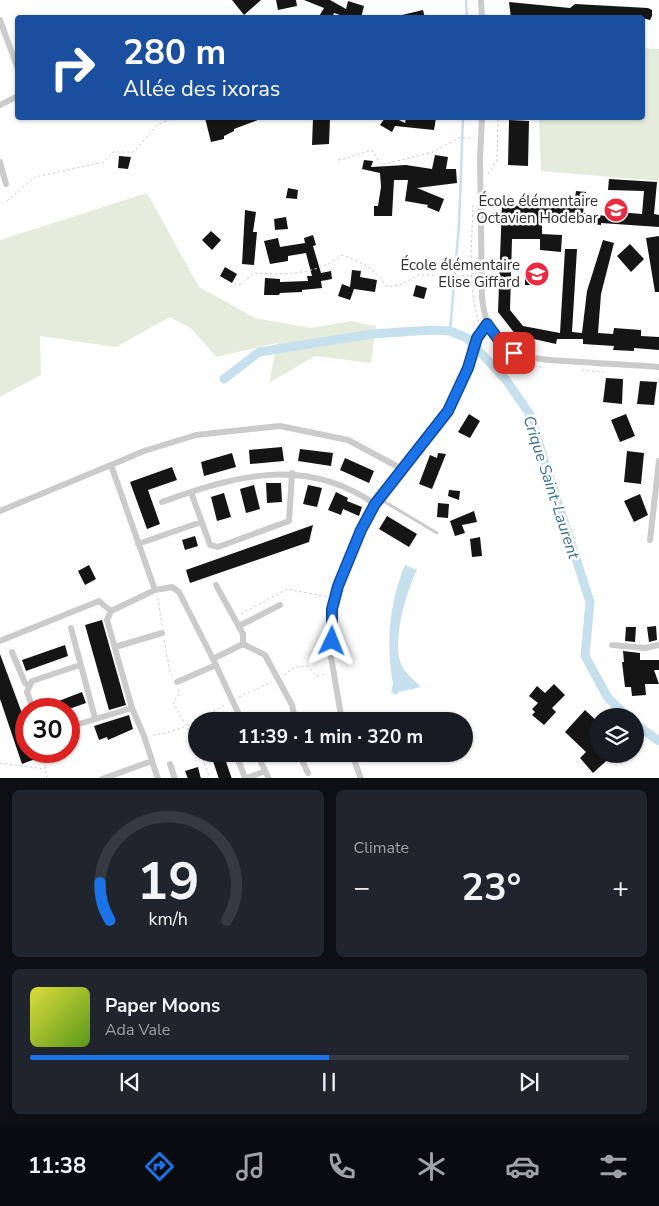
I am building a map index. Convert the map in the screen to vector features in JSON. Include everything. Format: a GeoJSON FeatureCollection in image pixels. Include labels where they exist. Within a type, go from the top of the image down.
{"type":"FeatureCollection","features":[{"type":"Feature","properties":{"kind":"street"},"geometry":{"type":"LineString","coordinates":[[481,0],[482,15]]}},
{"type":"Feature","properties":{"kind":"street"},"geometry":{"type":"LineString","coordinates":[[0,20],[15,61]]}},
{"type":"Feature","properties":{"kind":"street"},"geometry":{"type":"LineString","coordinates":[[0,105],[15,98]]}},
{"type":"Feature","properties":{"kind":"street"},"geometry":{"type":"LineString","coordinates":[[482,120],[482,298],[487,324],[501,343],[526,358],[659,367]]}},
{"type":"Feature","properties":{"kind":"street"},"geometry":{"type":"LineString","coordinates":[[0,162],[6,184]]}},
{"type":"Feature","properties":{"kind":"street"},"geometry":{"type":"LineString","coordinates":[[340,712],[331,657],[332,609],[338,586],[348,560],[375,504],[448,411],[468,368],[477,338],[487,324]]}},
{"type":"Feature","properties":{"kind":"street"},"geometry":{"type":"LineString","coordinates":[[0,511],[144,451],[196,435],[280,426],[348,440],[402,470]]}},
{"type":"Feature","properties":{"kind":"street"},"geometry":{"type":"LineString","coordinates":[[650,540],[659,461]]}},
{"type":"Feature","properties":{"kind":"street"},"geometry":{"type":"LineString","coordinates":[[110,465],[155,590]]}},
{"type":"Feature","properties":{"kind":"street"},"geometry":{"type":"LineString","coordinates":[[162,502],[191,492],[266,474],[292,474],[310,476],[348,488],[375,504]]}},
{"type":"Feature","properties":{"kind":"street"},"geometry":{"type":"LineString","coordinates":[[191,492],[210,545],[214,548],[286,524],[291,517],[292,474]]}},
{"type":"Feature","properties":{"kind":"street"},"geometry":{"type":"LineString","coordinates":[[138,544],[201,522]]}},
{"type":"Feature","properties":{"kind":"street"},"geometry":{"type":"LineString","coordinates":[[216,585],[243,634],[243,644]]}},
{"type":"Feature","properties":{"kind":"street"},"geometry":{"type":"LineString","coordinates":[[158,778],[132,708],[107,620],[111,611],[155,590],[172,586],[179,592],[238,712]]}},
{"type":"Feature","properties":{"kind":"street"},"geometry":{"type":"LineString","coordinates":[[0,641],[99,601],[111,611]]}},
{"type":"Feature","properties":{"kind":"street"},"geometry":{"type":"LineString","coordinates":[[239,626],[280,606]]}},
{"type":"Feature","properties":{"kind":"street"},"geometry":{"type":"LineString","coordinates":[[71,628],[95,718]]}},
{"type":"Feature","properties":{"kind":"street"},"geometry":{"type":"LineString","coordinates":[[115,647],[162,633]]}},
{"type":"Feature","properties":{"kind":"street"},"geometry":{"type":"LineString","coordinates":[[177,682],[243,644]]}},
{"type":"Feature","properties":{"kind":"street"},"geometry":{"type":"LineString","coordinates":[[243,644],[265,655],[292,705],[294,712]]}},
{"type":"Feature","properties":{"kind":"street"},"geometry":{"type":"LineString","coordinates":[[612,645],[645,648],[659,645]]}},
{"type":"Feature","properties":{"kind":"street"},"geometry":{"type":"LineString","coordinates":[[12,652],[28,686]]}},
{"type":"Feature","properties":{"kind":"street"},"geometry":{"type":"LineString","coordinates":[[29,698],[27,692],[28,686],[32,681],[80,665]]}},
{"type":"Feature","properties":{"kind":"street"},"geometry":{"type":"LineString","coordinates":[[80,723],[132,708]]}},
{"type":"Feature","properties":{"kind":"street"},"geometry":{"type":"LineString","coordinates":[[102,778],[118,776],[152,761]]}},
{"type":"Feature","properties":{"kind":"street"},"geometry":{"type":"LineString","coordinates":[[239,762],[245,778],[265,771]]}},
{"type":"Feature","properties":{"kind":"street"},"geometry":{"type":"LineString","coordinates":[[261,762],[269,778]]}},
{"type":"Feature","properties":{"kind":"street"},"geometry":{"type":"LineString","coordinates":[[303,762],[308,773]]}},
{"type":"Feature","properties":{"kind":"street"},"geometry":{"type":"LineString","coordinates":[[355,762],[360,778]]}},
{"type":"Feature","properties":{"kind":"street"},"geometry":{"type":"LineString","coordinates":[[170,764],[175,778]]}},
{"type":"Feature","properties":{"kind":"lane"},"geometry":{"type":"LineString","coordinates":[[380,498],[438,533]]}},
{"type":"Feature","properties":{"kind":"path"},"geometry":{"type":"LineString","coordinates":[[7,201],[35,176],[104,162],[113,152],[134,152],[157,125],[168,120]]}},
{"type":"Feature","properties":{"kind":"path"},"geometry":{"type":"LineString","coordinates":[[482,183],[497,161],[498,120]]}},
{"type":"Feature","properties":{"kind":"path"},"geometry":{"type":"LineString","coordinates":[[338,160],[348,159],[354,154],[372,150],[381,165],[433,152],[458,138],[472,137]]}},
{"type":"Feature","properties":{"kind":"path"},"geometry":{"type":"LineString","coordinates":[[473,196],[471,273],[474,306],[481,330]]}},
{"type":"Feature","properties":{"kind":"path"},"geometry":{"type":"LineString","coordinates":[[234,285],[241,284],[254,273],[286,274],[328,266],[342,255],[363,262],[379,275],[387,287],[403,284],[417,275],[465,276]]}},
{"type":"Feature","properties":{"kind":"path"},"geometry":{"type":"LineString","coordinates":[[519,362],[547,368]]}},
{"type":"Feature","properties":{"kind":"path"},"geometry":{"type":"LineString","coordinates":[[580,370],[604,372]]}},
{"type":"Feature","properties":{"kind":"path"},"geometry":{"type":"LineString","coordinates":[[155,590],[159,602],[162,633],[170,672],[177,682],[179,695],[173,702],[188,729]]}},
{"type":"Feature","properties":{"kind":"path"},"geometry":{"type":"LineString","coordinates":[[204,762],[210,778]]}},
{"type":"Feature","properties":{"kind":"path"},"geometry":{"type":"LineString","coordinates":[[44,763],[47,778]]}},
{"type":"Feature","properties":{"kind":"path"},"geometry":{"type":"LineString","coordinates":[[0,764],[45,769]]}},
{"type":"Feature","properties":{"kind":"green space"},"geometry":{"type":"Polygon","coordinates":[[[645,48],[659,49],[659,181],[541,171],[539,120],[645,120],[645,48]]]}},
{"type":"Feature","properties":{"kind":"green space"},"geometry":{"type":"Polygon","coordinates":[[[147,193],[199,287],[255,318],[311,328],[351,321],[376,326],[371,363],[315,356],[269,383],[277,343],[216,357],[192,329],[170,317],[116,347],[40,336],[41,375],[0,397],[0,240],[147,193]]]}},
{"type":"Feature","properties":{"kind":"water"},"geometry":{"type":"Polygon","coordinates":[[[405,565],[417,570],[408,591],[401,618],[398,645],[399,656],[402,666],[408,675],[421,687],[399,692],[396,695],[391,692],[393,684],[390,623],[395,594],[405,565]]]}},
{"type":"Feature","properties":{"kind":"building"},"geometry":{"type":"Polygon","coordinates":[[[232,0],[261,0],[244,15],[232,0]]]}},
{"type":"Feature","properties":{"kind":"building"},"geometry":{"type":"Polygon","coordinates":[[[276,0],[296,0],[297,6],[278,10],[276,0]]]}},
{"type":"Feature","properties":{"kind":"building"},"geometry":{"type":"Polygon","coordinates":[[[304,0],[330,0],[346,9],[348,1],[364,6],[362,15],[340,15],[334,13],[333,15],[320,15],[324,8],[304,0]]]}},
{"type":"Feature","properties":{"kind":"building"},"geometry":{"type":"Polygon","coordinates":[[[509,2],[570,8],[575,4],[648,8],[652,10],[650,20],[645,19],[645,15],[511,15],[509,2]]]}},
{"type":"Feature","properties":{"kind":"building"},"geometry":{"type":"Polygon","coordinates":[[[423,10],[424,15],[402,15],[423,10]]]}},
{"type":"Feature","properties":{"kind":"building"},"geometry":{"type":"Polygon","coordinates":[[[206,120],[258,120],[234,129],[234,131],[224,136],[224,139],[211,142],[206,120]]]}},
{"type":"Feature","properties":{"kind":"building"},"geometry":{"type":"Polygon","coordinates":[[[313,120],[330,120],[329,144],[312,145],[313,120]]]}},
{"type":"Feature","properties":{"kind":"building"},"geometry":{"type":"Polygon","coordinates":[[[384,120],[399,120],[405,123],[406,120],[436,120],[434,130],[395,126],[392,132],[380,125],[384,120]]]}},
{"type":"Feature","properties":{"kind":"building"},"geometry":{"type":"Polygon","coordinates":[[[509,120],[529,121],[528,166],[508,165],[509,120]]]}},
{"type":"Feature","properties":{"kind":"building"},"geometry":{"type":"Polygon","coordinates":[[[435,155],[448,157],[446,169],[456,169],[457,183],[417,188],[444,199],[439,212],[427,207],[428,205],[405,201],[408,180],[394,180],[392,216],[374,216],[374,206],[378,206],[381,187],[380,173],[362,169],[364,160],[373,161],[371,167],[406,165],[432,169],[435,155]]]}},
{"type":"Feature","properties":{"kind":"building"},"geometry":{"type":"Polygon","coordinates":[[[119,156],[131,157],[128,169],[118,168],[119,156]]]}},
{"type":"Feature","properties":{"kind":"building"},"geometry":{"type":"Polygon","coordinates":[[[609,179],[657,182],[654,214],[659,215],[659,227],[601,223],[601,225],[573,222],[573,217],[542,215],[542,234],[562,235],[561,252],[540,250],[540,239],[512,239],[510,310],[523,326],[560,333],[565,249],[577,249],[572,332],[582,333],[587,291],[603,240],[614,243],[601,294],[598,333],[613,334],[614,328],[641,330],[641,336],[659,337],[659,350],[634,348],[634,351],[613,350],[614,346],[583,344],[583,339],[557,339],[556,344],[516,335],[498,312],[502,204],[521,206],[521,202],[574,205],[576,191],[586,192],[583,213],[606,216],[606,211],[642,214],[644,191],[608,190],[609,179]]]}},
{"type":"Feature","properties":{"kind":"building"},"geometry":{"type":"Polygon","coordinates":[[[288,188],[298,190],[297,199],[286,198],[288,188]]]}},
{"type":"Feature","properties":{"kind":"building"},"geometry":{"type":"Polygon","coordinates":[[[245,210],[256,212],[253,232],[257,232],[254,265],[242,264],[245,210]]]}},
{"type":"Feature","properties":{"kind":"building"},"geometry":{"type":"Polygon","coordinates":[[[286,217],[288,229],[275,230],[274,219],[286,217]]]}},
{"type":"Feature","properties":{"kind":"building"},"geometry":{"type":"Polygon","coordinates":[[[211,231],[221,240],[212,250],[202,240],[211,231]]]}},
{"type":"Feature","properties":{"kind":"building"},"geometry":{"type":"Polygon","coordinates":[[[313,235],[316,245],[313,246],[321,273],[331,271],[332,279],[321,281],[322,288],[302,290],[302,292],[280,293],[279,295],[264,295],[265,278],[280,279],[280,282],[308,281],[307,276],[312,276],[306,253],[288,256],[288,261],[270,264],[264,241],[278,238],[280,247],[305,243],[304,238],[313,235]]]}},
{"type":"Feature","properties":{"kind":"building"},"geometry":{"type":"Polygon","coordinates":[[[659,236],[659,292],[655,292],[646,238],[659,236]]]}},
{"type":"Feature","properties":{"kind":"building"},"geometry":{"type":"Polygon","coordinates":[[[630,244],[644,259],[631,272],[617,256],[630,244]]]}},
{"type":"Feature","properties":{"kind":"building"},"geometry":{"type":"Polygon","coordinates":[[[225,267],[237,274],[232,283],[220,276],[225,267]]]}},
{"type":"Feature","properties":{"kind":"building"},"geometry":{"type":"Polygon","coordinates":[[[352,270],[361,271],[360,277],[377,280],[375,292],[354,289],[350,300],[338,296],[342,284],[350,287],[352,270]]]}},
{"type":"Feature","properties":{"kind":"building"},"geometry":{"type":"Polygon","coordinates":[[[525,270],[541,270],[541,285],[525,285],[525,270]]]}},
{"type":"Feature","properties":{"kind":"building"},"geometry":{"type":"Polygon","coordinates":[[[416,285],[427,288],[424,299],[413,296],[416,285]]]}},
{"type":"Feature","properties":{"kind":"building"},"geometry":{"type":"Polygon","coordinates":[[[606,378],[623,379],[622,404],[603,402],[606,378]]]}},
{"type":"Feature","properties":{"kind":"building"},"geometry":{"type":"Polygon","coordinates":[[[640,381],[657,382],[654,405],[637,404],[640,381]]]}},
{"type":"Feature","properties":{"kind":"building"},"geometry":{"type":"Polygon","coordinates":[[[469,414],[480,421],[470,438],[458,432],[469,414]]]}},
{"type":"Feature","properties":{"kind":"building"},"geometry":{"type":"Polygon","coordinates":[[[626,414],[635,436],[620,442],[611,420],[626,414]]]}},
{"type":"Feature","properties":{"kind":"building"},"geometry":{"type":"Polygon","coordinates":[[[282,447],[284,461],[250,464],[249,450],[282,447]]]}},
{"type":"Feature","properties":{"kind":"building"},"geometry":{"type":"Polygon","coordinates":[[[300,449],[333,453],[331,466],[298,461],[300,449]]]}},
{"type":"Feature","properties":{"kind":"building"},"geometry":{"type":"Polygon","coordinates":[[[627,451],[644,453],[641,484],[624,482],[627,451]]]}},
{"type":"Feature","properties":{"kind":"building"},"geometry":{"type":"Polygon","coordinates":[[[232,453],[236,467],[204,476],[201,462],[232,453]]]}},
{"type":"Feature","properties":{"kind":"building"},"geometry":{"type":"Polygon","coordinates":[[[438,453],[446,454],[432,489],[419,484],[430,455],[437,458],[438,453]]]}},
{"type":"Feature","properties":{"kind":"building"},"geometry":{"type":"Polygon","coordinates":[[[345,458],[374,471],[369,483],[340,470],[345,458]]]}},
{"type":"Feature","properties":{"kind":"building"},"geometry":{"type":"Polygon","coordinates":[[[172,467],[177,480],[148,490],[160,524],[147,529],[130,482],[172,467]]]}},
{"type":"Feature","properties":{"kind":"building"},"geometry":{"type":"Polygon","coordinates":[[[266,483],[281,483],[282,502],[267,503],[266,483]]]}},
{"type":"Feature","properties":{"kind":"building"},"geometry":{"type":"Polygon","coordinates":[[[254,485],[260,509],[246,513],[240,489],[254,485]]]}},
{"type":"Feature","properties":{"kind":"building"},"geometry":{"type":"Polygon","coordinates":[[[308,485],[322,488],[317,507],[303,504],[308,485]]]}},
{"type":"Feature","properties":{"kind":"building"},"geometry":{"type":"Polygon","coordinates":[[[449,490],[460,491],[459,500],[448,496],[449,490]]]}},
{"type":"Feature","properties":{"kind":"building"},"geometry":{"type":"Polygon","coordinates":[[[336,492],[348,498],[347,501],[362,507],[359,516],[343,509],[341,515],[328,510],[336,492]]]}},
{"type":"Feature","properties":{"kind":"building"},"geometry":{"type":"Polygon","coordinates":[[[224,493],[231,517],[217,521],[211,497],[224,493]]]}},
{"type":"Feature","properties":{"kind":"building"},"geometry":{"type":"Polygon","coordinates":[[[640,494],[648,515],[634,522],[624,501],[640,494]]]}},
{"type":"Feature","properties":{"kind":"building"},"geometry":{"type":"Polygon","coordinates":[[[438,503],[449,504],[448,518],[437,517],[438,503]]]}},
{"type":"Feature","properties":{"kind":"building"},"geometry":{"type":"Polygon","coordinates":[[[474,511],[477,522],[462,525],[465,533],[455,536],[450,521],[474,511]]]}},
{"type":"Feature","properties":{"kind":"building"},"geometry":{"type":"Polygon","coordinates":[[[387,516],[417,534],[409,547],[379,529],[387,516]]]}},
{"type":"Feature","properties":{"kind":"building"},"geometry":{"type":"Polygon","coordinates":[[[313,525],[309,542],[190,583],[186,570],[313,525]]]}},
{"type":"Feature","properties":{"kind":"building"},"geometry":{"type":"Polygon","coordinates":[[[195,536],[198,546],[185,550],[182,540],[195,536]]]}},
{"type":"Feature","properties":{"kind":"building"},"geometry":{"type":"Polygon","coordinates":[[[480,537],[482,556],[472,557],[470,539],[480,537]]]}},
{"type":"Feature","properties":{"kind":"building"},"geometry":{"type":"Polygon","coordinates":[[[89,565],[96,579],[85,585],[78,571],[89,565]]]}},
{"type":"Feature","properties":{"kind":"building"},"geometry":{"type":"Polygon","coordinates":[[[102,620],[126,705],[109,710],[85,625],[102,620]]]}},
{"type":"Feature","properties":{"kind":"building"},"geometry":{"type":"Polygon","coordinates":[[[656,626],[657,640],[649,642],[647,627],[656,626]]]}},
{"type":"Feature","properties":{"kind":"building"},"geometry":{"type":"Polygon","coordinates":[[[626,627],[636,627],[635,642],[625,641],[626,627]]]}},
{"type":"Feature","properties":{"kind":"building"},"geometry":{"type":"Polygon","coordinates":[[[65,645],[68,656],[26,671],[22,660],[65,645]]]}},
{"type":"Feature","properties":{"kind":"building"},"geometry":{"type":"Polygon","coordinates":[[[623,651],[640,653],[640,660],[659,660],[659,670],[654,670],[659,684],[645,684],[646,695],[632,696],[631,687],[625,687],[622,662],[624,662],[623,651]]]}},
{"type":"Feature","properties":{"kind":"building"},"geometry":{"type":"Polygon","coordinates":[[[0,654],[16,698],[15,743],[0,699],[0,654]]]}},
{"type":"Feature","properties":{"kind":"building"},"geometry":{"type":"Polygon","coordinates":[[[554,684],[565,695],[552,708],[556,712],[544,725],[532,715],[535,712],[532,709],[538,703],[529,696],[537,686],[545,693],[554,684]]]}},
{"type":"Feature","properties":{"kind":"building"},"geometry":{"type":"Polygon","coordinates":[[[82,692],[86,703],[80,705],[80,698],[66,698],[82,692]]]}},
{"type":"Feature","properties":{"kind":"building"},"geometry":{"type":"Polygon","coordinates":[[[585,710],[589,714],[589,763],[604,763],[593,773],[580,758],[586,752],[565,732],[585,710]]]}},
{"type":"Feature","properties":{"kind":"building"},"geometry":{"type":"Polygon","coordinates":[[[129,715],[133,729],[108,740],[107,737],[99,740],[94,726],[129,715]]]}},
{"type":"Feature","properties":{"kind":"building"},"geometry":{"type":"Polygon","coordinates":[[[213,762],[226,762],[232,778],[219,778],[213,762]]]}},
{"type":"Feature","properties":{"kind":"building"},"geometry":{"type":"Polygon","coordinates":[[[198,767],[201,778],[188,778],[185,771],[198,767]]]}},
{"type":"Feature","properties":{"kind":"waterway"},"geometry":{"type":"LineString","coordinates":[[466,0],[467,15]]}},
{"type":"Feature","properties":{"kind":"waterway"},"geometry":{"type":"LineString","coordinates":[[450,331],[459,225],[463,120]]}},
{"type":"Feature","properties":{"kind":"waterway","name":"Crique Saint-Laurent"},"geometry":{"type":"LineString","coordinates":[[224,379],[259,352],[371,334],[432,330],[450,331],[467,338],[506,380],[529,413],[590,602],[585,656],[608,698],[619,708]]}},
{"type":"Feature","properties":{"kind":"waterway","name":"Crique Saint-Laurent"},"geometry":{"type":"LineString","coordinates":[[644,730],[659,741]]}},
{"type":"Feature","properties":{"kind":"place","name":"École élémentaire Octavien Hodebar"},"geometry":{"type":"Point","coordinates":[616,210]}},
{"type":"Feature","properties":{"kind":"place","name":"École élémentaire Elise Giffard"},"geometry":{"type":"Point","coordinates":[537,274]}},
{"type":"Feature","properties":{"kind":"route"},"geometry":{"type":"LineString","coordinates":[[332,641],[332,609],[338,586],[361,530],[375,504],[440,424],[448,411],[468,368],[481,330],[487,324],[491,332],[501,343],[514,353]]}}]}
